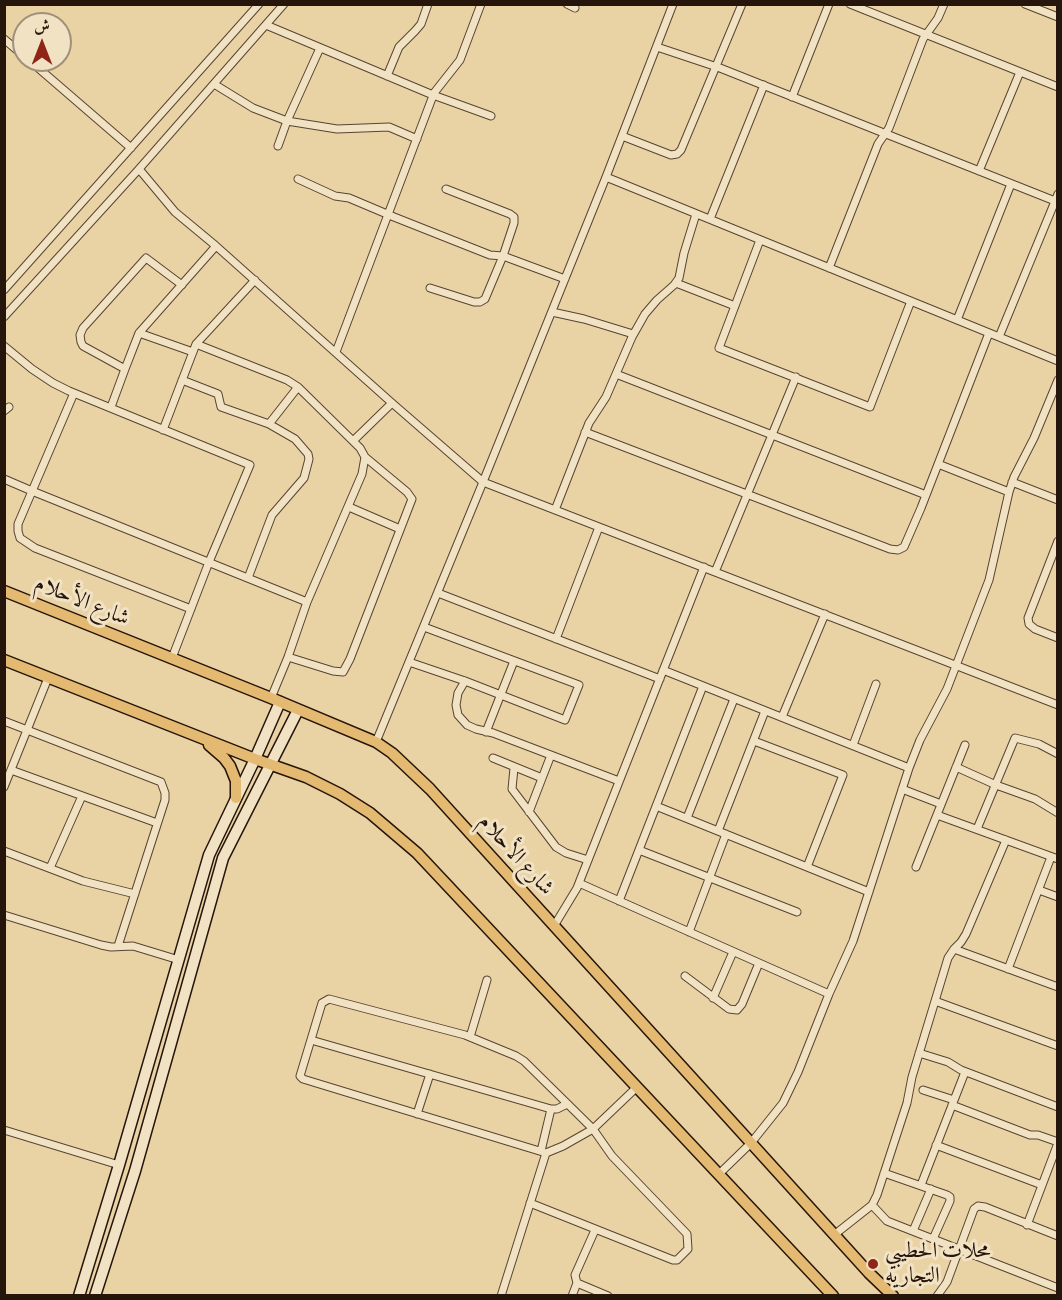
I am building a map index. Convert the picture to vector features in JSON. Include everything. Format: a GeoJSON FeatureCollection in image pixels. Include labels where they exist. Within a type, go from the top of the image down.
{"type":"FeatureCollection","features":[{"type":"Feature","properties":{"kind":"main road","name":"شارع الأحلام"},"geometry":{"type":"LineString","coordinates":[[4,591],[276,700],[376,742],[392,753],[430,789],[869,1273],[893,1296]]}},
{"type":"Feature","properties":{"kind":"main road"},"geometry":{"type":"LineString","coordinates":[[4,660],[270,765],[306,777],[340,794],[370,813],[417,854],[833,1296]]}},
{"type":"Feature","properties":{"kind":"main road"},"geometry":{"type":"LineString","coordinates":[[79,1296],[209,855],[255,759],[276,700]]}},
{"type":"Feature","properties":{"kind":"main road"},"geometry":{"type":"LineString","coordinates":[[95,1296],[135,1171],[223,858],[298,710]]}},
{"type":"Feature","properties":{"kind":"main road"},"geometry":{"type":"LineString","coordinates":[[202,738],[230,766],[236,781],[236,798]]}},
{"type":"Feature","properties":{"kind":"main road"},"geometry":{"type":"LineString","coordinates":[[194,909],[207,913]]}},
{"type":"Feature","properties":{"kind":"main road"},"geometry":{"type":"LineString","coordinates":[[119,1165],[135,1171]]}},
{"type":"Feature","properties":{"kind":"street"},"geometry":{"type":"LineString","coordinates":[[4,290],[259,4]]}},
{"type":"Feature","properties":{"kind":"street"},"geometry":{"type":"LineString","coordinates":[[4,317],[139,169],[284,4]]}},
{"type":"Feature","properties":{"kind":"street"},"geometry":{"type":"LineString","coordinates":[[387,76],[399,47],[421,24],[428,4]]}},
{"type":"Feature","properties":{"kind":"street"},"geometry":{"type":"LineString","coordinates":[[336,352],[433,95],[460,60],[481,4]]}},
{"type":"Feature","properties":{"kind":"street"},"geometry":{"type":"LineString","coordinates":[[567,4],[575,8]]}},
{"type":"Feature","properties":{"kind":"street"},"geometry":{"type":"LineString","coordinates":[[376,742],[552,312],[673,4]]}},
{"type":"Feature","properties":{"kind":"street"},"geometry":{"type":"LineString","coordinates":[[622,136],[671,155],[681,150],[742,4]]}},
{"type":"Feature","properties":{"kind":"street"},"geometry":{"type":"LineString","coordinates":[[792,97],[829,4]]}},
{"type":"Feature","properties":{"kind":"street"},"geometry":{"type":"LineString","coordinates":[[850,4],[1058,87]]}},
{"type":"Feature","properties":{"kind":"street"},"geometry":{"type":"LineString","coordinates":[[829,268],[878,144],[889,128],[923,39],[938,18],[944,4]]}},
{"type":"Feature","properties":{"kind":"street"},"geometry":{"type":"LineString","coordinates":[[1024,4],[1058,17]]}},
{"type":"Feature","properties":{"kind":"street"},"geometry":{"type":"LineString","coordinates":[[266,25],[433,95],[491,116]]}},
{"type":"Feature","properties":{"kind":"street"},"geometry":{"type":"LineString","coordinates":[[657,47],[716,67],[1011,184],[1056,198],[999,337]]}},
{"type":"Feature","properties":{"kind":"street"},"geometry":{"type":"LineString","coordinates":[[278,146],[320,48]]}},
{"type":"Feature","properties":{"kind":"street"},"geometry":{"type":"LineString","coordinates":[[43,72],[131,148]]}},
{"type":"Feature","properties":{"kind":"street"},"geometry":{"type":"LineString","coordinates":[[979,171],[1020,72]]}},
{"type":"Feature","properties":{"kind":"street"},"geometry":{"type":"LineString","coordinates":[[214,84],[253,108],[287,121],[337,129],[389,127],[417,139]]}},
{"type":"Feature","properties":{"kind":"street"},"geometry":{"type":"LineString","coordinates":[[710,219],[764,86]]}},
{"type":"Feature","properties":{"kind":"street"},"geometry":{"type":"LineString","coordinates":[[139,169],[175,212],[483,482],[1058,705]]}},
{"type":"Feature","properties":{"kind":"street"},"geometry":{"type":"LineString","coordinates":[[606,177],[1058,361]]}},
{"type":"Feature","properties":{"kind":"street"},"geometry":{"type":"LineString","coordinates":[[298,179],[335,196],[349,198],[490,255],[503,256],[565,279]]}},
{"type":"Feature","properties":{"kind":"street"},"geometry":{"type":"LineString","coordinates":[[957,320],[1011,184]]}},
{"type":"Feature","properties":{"kind":"street"},"geometry":{"type":"LineString","coordinates":[[430,288],[474,302],[485,299],[514,223],[514,217],[510,214],[446,189]]}},
{"type":"Feature","properties":{"kind":"street"},"geometry":{"type":"LineString","coordinates":[[555,510],[585,432],[606,397],[633,334],[645,314],[679,278],[696,214]]}},
{"type":"Feature","properties":{"kind":"street"},"geometry":{"type":"LineString","coordinates":[[760,240],[719,348],[870,407],[911,301]]}},
{"type":"Feature","properties":{"kind":"street"},"geometry":{"type":"LineString","coordinates":[[111,407],[139,333],[216,246]]}},
{"type":"Feature","properties":{"kind":"street"},"geometry":{"type":"LineString","coordinates":[[124,369],[83,346],[80,335],[83,328],[146,258],[182,285]]}},
{"type":"Feature","properties":{"kind":"street"},"geometry":{"type":"LineString","coordinates":[[163,430],[196,344],[255,280]]}},
{"type":"Feature","properties":{"kind":"street"},"geometry":{"type":"LineString","coordinates":[[676,283],[735,306]]}},
{"type":"Feature","properties":{"kind":"street"},"geometry":{"type":"LineString","coordinates":[[552,312],[633,334]]}},
{"type":"Feature","properties":{"kind":"street"},"geometry":{"type":"LineString","coordinates":[[139,333],[193,352]]}},
{"type":"Feature","properties":{"kind":"street"},"geometry":{"type":"LineString","coordinates":[[585,432],[890,549],[898,550],[904,547],[926,495],[989,333]]}},
{"type":"Feature","properties":{"kind":"street"},"geometry":{"type":"LineString","coordinates":[[196,344],[287,380],[298,387],[360,448],[365,457],[407,492],[412,500],[343,672],[288,657]]}},
{"type":"Feature","properties":{"kind":"street"},"geometry":{"type":"LineString","coordinates":[[4,346],[53,383],[250,465],[172,658]]}},
{"type":"Feature","properties":{"kind":"street"},"geometry":{"type":"LineString","coordinates":[[616,374],[926,495]]}},
{"type":"Feature","properties":{"kind":"street"},"geometry":{"type":"LineString","coordinates":[[715,572],[796,377]]}},
{"type":"Feature","properties":{"kind":"street"},"geometry":{"type":"LineString","coordinates":[[182,380],[218,394],[221,407],[269,424],[295,439],[308,454],[309,459],[304,478],[272,515],[248,578]]}},
{"type":"Feature","properties":{"kind":"street"},"geometry":{"type":"LineString","coordinates":[[719,1174],[751,1143],[783,1103],[798,1072],[853,941],[909,768],[920,740],[947,689],[988,580],[1012,482],[1034,438],[1058,380]]}},
{"type":"Feature","properties":{"kind":"street"},"geometry":{"type":"LineString","coordinates":[[269,424],[298,387]]}},
{"type":"Feature","properties":{"kind":"street"},"geometry":{"type":"LineString","coordinates":[[74,393],[18,524],[20,538],[28,544],[191,609]]}},
{"type":"Feature","properties":{"kind":"street"},"geometry":{"type":"LineString","coordinates":[[353,441],[392,403]]}},
{"type":"Feature","properties":{"kind":"street"},"geometry":{"type":"LineString","coordinates":[[276,700],[307,602],[349,507],[362,474],[365,457]]}},
{"type":"Feature","properties":{"kind":"street"},"geometry":{"type":"LineString","coordinates":[[938,464],[1009,492]]}},
{"type":"Feature","properties":{"kind":"street"},"geometry":{"type":"LineString","coordinates":[[4,478],[307,602]]}},
{"type":"Feature","properties":{"kind":"street"},"geometry":{"type":"LineString","coordinates":[[1012,482],[1058,500]]}},
{"type":"Feature","properties":{"kind":"street"},"geometry":{"type":"LineString","coordinates":[[349,507],[400,529]]}},
{"type":"Feature","properties":{"kind":"street"},"geometry":{"type":"LineString","coordinates":[[556,639],[599,527]]}},
{"type":"Feature","properties":{"kind":"street"},"geometry":{"type":"LineString","coordinates":[[1057,544],[1028,618],[1029,624],[1035,629],[1058,638]]}},
{"type":"Feature","properties":{"kind":"street"},"geometry":{"type":"LineString","coordinates":[[555,926],[579,883],[704,567]]}},
{"type":"Feature","properties":{"kind":"street"},"geometry":{"type":"LineString","coordinates":[[438,593],[660,679]]}},
{"type":"Feature","properties":{"kind":"street"},"geometry":{"type":"LineString","coordinates":[[782,717],[825,614]]}},
{"type":"Feature","properties":{"kind":"street"},"geometry":{"type":"LineString","coordinates":[[409,662],[565,720],[579,686],[424,627]]}},
{"type":"Feature","properties":{"kind":"street"},"geometry":{"type":"LineString","coordinates":[[486,732],[514,661]]}},
{"type":"Feature","properties":{"kind":"street"},"geometry":{"type":"LineString","coordinates":[[663,670],[909,768]]}},
{"type":"Feature","properties":{"kind":"street"},"geometry":{"type":"LineString","coordinates":[[4,788],[48,678]]}},
{"type":"Feature","properties":{"kind":"street"},"geometry":{"type":"LineString","coordinates":[[465,681],[458,693],[456,705],[458,715],[467,725],[619,781]]}},
{"type":"Feature","properties":{"kind":"street"},"geometry":{"type":"LineString","coordinates":[[853,745],[876,684]]}},
{"type":"Feature","properties":{"kind":"street"},"geometry":{"type":"LineString","coordinates":[[619,902],[703,686]]}},
{"type":"Feature","properties":{"kind":"street"},"geometry":{"type":"LineString","coordinates":[[687,818],[735,699]]}},
{"type":"Feature","properties":{"kind":"street"},"geometry":{"type":"LineString","coordinates":[[718,831],[765,711]]}},
{"type":"Feature","properties":{"kind":"street"},"geometry":{"type":"LineString","coordinates":[[4,720],[161,782],[165,800],[118,946]]}},
{"type":"Feature","properties":{"kind":"street"},"geometry":{"type":"LineString","coordinates":[[977,829],[1015,738],[1039,744],[1058,754]]}},
{"type":"Feature","properties":{"kind":"street"},"geometry":{"type":"LineString","coordinates":[[753,741],[843,775],[807,867]]}},
{"type":"Feature","properties":{"kind":"street"},"geometry":{"type":"LineString","coordinates":[[916,867],[965,745]]}},
{"type":"Feature","properties":{"kind":"street"},"geometry":{"type":"LineString","coordinates":[[529,812],[551,755]]}},
{"type":"Feature","properties":{"kind":"street"},"geometry":{"type":"LineString","coordinates":[[493,759],[543,778]]}},
{"type":"Feature","properties":{"kind":"street"},"geometry":{"type":"LineString","coordinates":[[956,767],[1035,799],[1058,813]]}},
{"type":"Feature","properties":{"kind":"street"},"geometry":{"type":"LineString","coordinates":[[514,768],[512,789],[556,846],[566,853],[588,860]]}},
{"type":"Feature","properties":{"kind":"street"},"geometry":{"type":"LineString","coordinates":[[11,770],[157,823]]}},
{"type":"Feature","properties":{"kind":"street"},"geometry":{"type":"LineString","coordinates":[[902,789],[941,804]]}},
{"type":"Feature","properties":{"kind":"street"},"geometry":{"type":"LineString","coordinates":[[50,868],[82,796]]}},
{"type":"Feature","properties":{"kind":"street"},"geometry":{"type":"LineString","coordinates":[[657,806],[869,892]]}},
{"type":"Feature","properties":{"kind":"street"},"geometry":{"type":"LineString","coordinates":[[937,815],[1054,858],[1008,969]]}},
{"type":"Feature","properties":{"kind":"street"},"geometry":{"type":"LineString","coordinates":[[690,932],[726,834]]}},
{"type":"Feature","properties":{"kind":"street"},"geometry":{"type":"LineString","coordinates":[[834,1234],[872,1204],[877,1195],[907,1103],[912,1077],[948,958],[966,934],[1006,840]]}},
{"type":"Feature","properties":{"kind":"street"},"geometry":{"type":"LineString","coordinates":[[639,850],[796,912]]}},
{"type":"Feature","properties":{"kind":"street"},"geometry":{"type":"LineString","coordinates":[[4,851],[83,881],[135,894]]}},
{"type":"Feature","properties":{"kind":"street"},"geometry":{"type":"LineString","coordinates":[[579,883],[829,994]]}},
{"type":"Feature","properties":{"kind":"street"},"geometry":{"type":"LineString","coordinates":[[1039,890],[1058,897]]}},
{"type":"Feature","properties":{"kind":"street"},"geometry":{"type":"LineString","coordinates":[[4,915],[101,945],[133,946],[179,960]]}},
{"type":"Feature","properties":{"kind":"street"},"geometry":{"type":"LineString","coordinates":[[954,949],[1058,987]]}},
{"type":"Feature","properties":{"kind":"street"},"geometry":{"type":"LineString","coordinates":[[713,998],[733,951]]}},
{"type":"Feature","properties":{"kind":"street"},"geometry":{"type":"LineString","coordinates":[[685,976],[729,1010],[737,1010],[742,1004],[759,963]]}},
{"type":"Feature","properties":{"kind":"street"},"geometry":{"type":"LineString","coordinates":[[470,1037],[487,980]]}},
{"type":"Feature","properties":{"kind":"street"},"geometry":{"type":"LineString","coordinates":[[530,1203],[673,1260],[677,1260],[688,1249],[687,1234],[612,1156],[593,1129],[524,1061],[470,1037],[329,999],[322,1003],[300,1076],[303,1079],[543,1152],[563,1146],[593,1129],[637,1087]]}},
{"type":"Feature","properties":{"kind":"street"},"geometry":{"type":"LineString","coordinates":[[935,1001],[1058,1046]]}},
{"type":"Feature","properties":{"kind":"street"},"geometry":{"type":"LineString","coordinates":[[311,1040],[551,1109],[558,1109],[567,1104]]}},
{"type":"Feature","properties":{"kind":"street"},"geometry":{"type":"LineString","coordinates":[[919,1053],[948,1062],[965,1072],[1058,1107]]}},
{"type":"Feature","properties":{"kind":"street"},"geometry":{"type":"LineString","coordinates":[[921,1185],[965,1072]]}},
{"type":"Feature","properties":{"kind":"street"},"geometry":{"type":"LineString","coordinates":[[417,1114],[430,1074]]}},
{"type":"Feature","properties":{"kind":"street"},"geometry":{"type":"LineString","coordinates":[[923,1089],[1030,1135],[1038,1135],[1058,1143],[1027,1225]]}},
{"type":"Feature","properties":{"kind":"street"},"geometry":{"type":"LineString","coordinates":[[501,1296],[530,1203],[551,1109]]}},
{"type":"Feature","properties":{"kind":"street"},"geometry":{"type":"LineString","coordinates":[[4,1130],[119,1165]]}},
{"type":"Feature","properties":{"kind":"street"},"geometry":{"type":"LineString","coordinates":[[936,1146],[1042,1185]]}},
{"type":"Feature","properties":{"kind":"street"},"geometry":{"type":"LineString","coordinates":[[884,1173],[947,1194],[950,1201],[933,1239]]}},
{"type":"Feature","properties":{"kind":"street"},"geometry":{"type":"LineString","coordinates":[[913,1231],[931,1190]]}},
{"type":"Feature","properties":{"kind":"street"},"geometry":{"type":"LineString","coordinates":[[872,1204],[887,1221],[1058,1288]]}},
{"type":"Feature","properties":{"kind":"street"},"geometry":{"type":"LineString","coordinates":[[937,1296],[947,1282],[974,1209],[978,1206],[1058,1236]]}},
{"type":"Feature","properties":{"kind":"street"},"geometry":{"type":"LineString","coordinates":[[572,1296],[577,1284],[575,1275],[595,1230]]}},
{"type":"Feature","properties":{"kind":"street"},"geometry":{"type":"LineString","coordinates":[[577,1284],[608,1296]]}},
{"type":"Feature","properties":{"kind":"place","name":"محلات الحطيبي التجاريه"},"geometry":{"type":"Point","coordinates":[873,1264]}}]}
